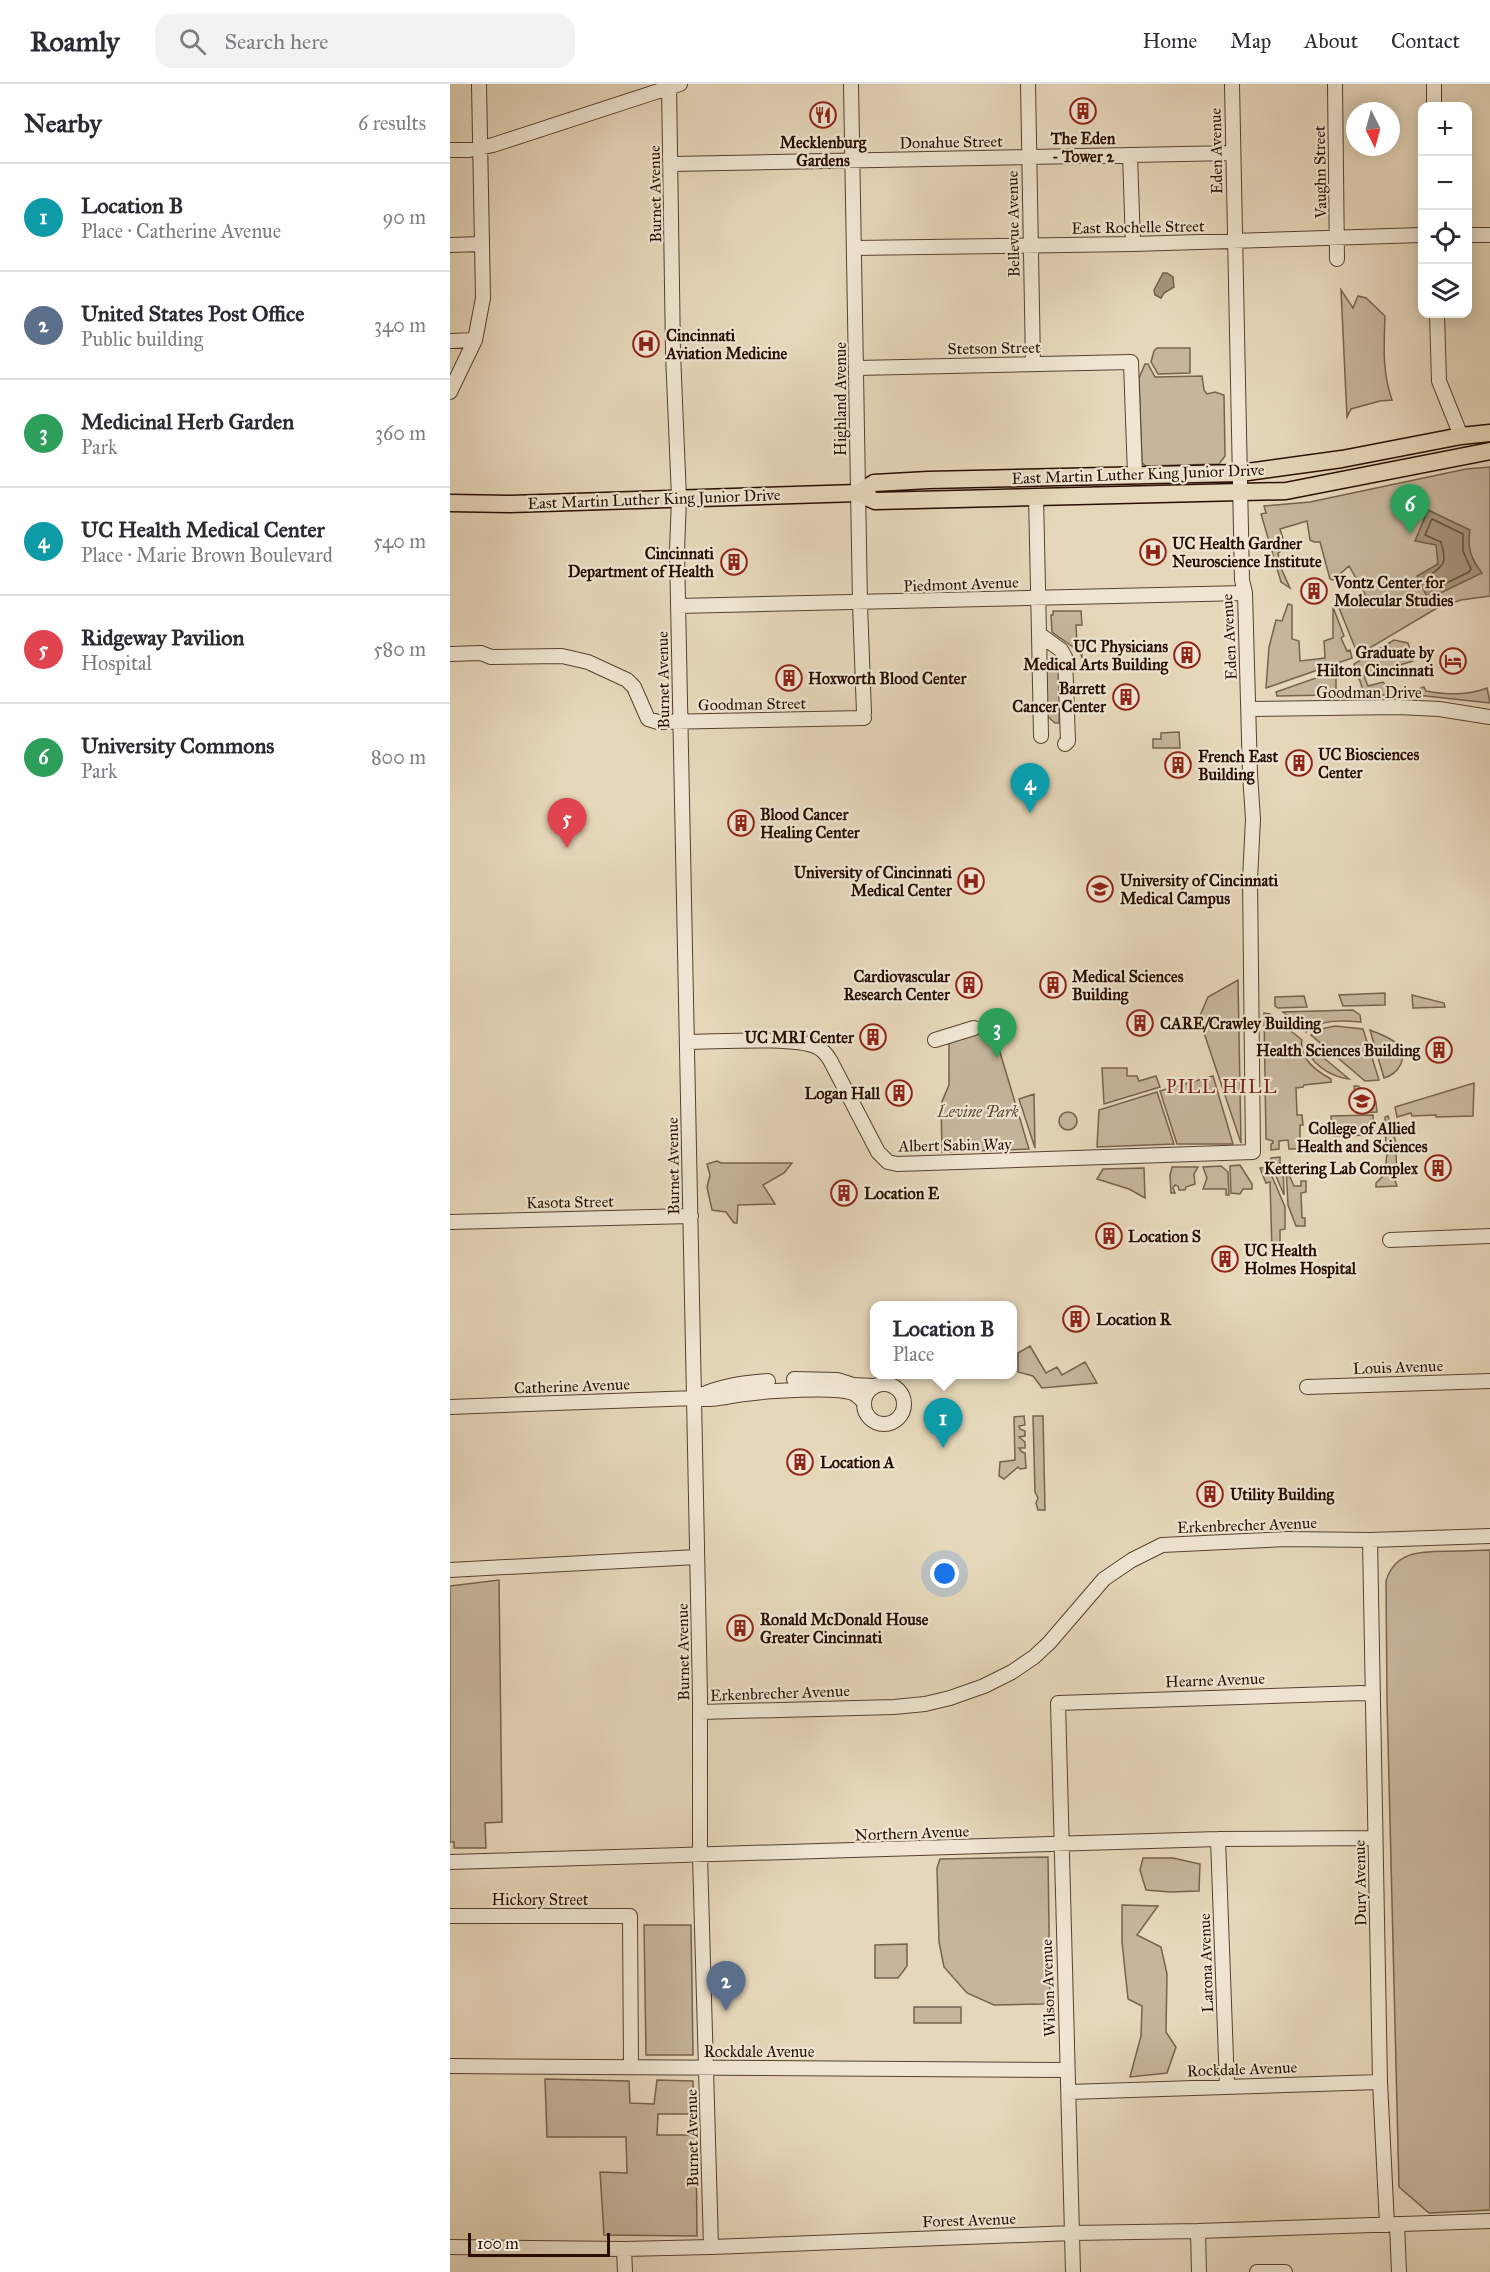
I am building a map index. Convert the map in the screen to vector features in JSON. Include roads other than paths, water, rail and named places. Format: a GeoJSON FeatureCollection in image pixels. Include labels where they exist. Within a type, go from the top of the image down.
{"type":"FeatureCollection","features":[{"type":"Feature","properties":{"kind":"main road","name":"East Martin Luther King Junior Drive"},"geometry":{"type":"LineString","coordinates":[[858,493],[874,483],[1240,473],[1351,458],[1461,436],[1490,433]]}},
{"type":"Feature","properties":{"kind":"main road","name":"East Martin Luther King Junior Drive"},"geometry":{"type":"LineString","coordinates":[[450,503],[510,504],[858,493],[875,501],[1241,493],[1300,490],[1490,451]]}},
{"type":"Feature","properties":{"kind":"street"},"geometry":{"type":"LineString","coordinates":[[450,392],[475,340],[483,297],[479,84]]}},
{"type":"Feature","properties":{"kind":"street","name":"Highland Avenue"},"geometry":{"type":"LineString","coordinates":[[851,84],[864,716]]}},
{"type":"Feature","properties":{"kind":"street","name":"Bellevue Avenue"},"geometry":{"type":"LineString","coordinates":[[1028,84],[1033,363]]}},
{"type":"Feature","properties":{"kind":"street","name":"Eden Avenue"},"geometry":{"type":"LineString","coordinates":[[1232,84],[1242,580],[1245,593],[1253,819],[1250,871],[1253,1152]]}},
{"type":"Feature","properties":{"kind":"street","name":"Vaughn Street"},"geometry":{"type":"LineString","coordinates":[[1335,84],[1337,259]]}},
{"type":"Feature","properties":{"kind":"street"},"geometry":{"type":"LineString","coordinates":[[1434,84],[1434,102]]}},
{"type":"Feature","properties":{"kind":"street"},"geometry":{"type":"LineString","coordinates":[[450,150],[481,148],[673,86]]}},
{"type":"Feature","properties":{"kind":"street","name":"Burnet Avenue"},"geometry":{"type":"LineString","coordinates":[[673,86],[670,164],[679,498],[677,551],[695,1398],[700,1856],[711,2247]]}},
{"type":"Feature","properties":{"kind":"street","name":"Donahue Street"},"geometry":{"type":"LineString","coordinates":[[670,164],[1233,153]]}},
{"type":"Feature","properties":{"kind":"street"},"geometry":{"type":"LineString","coordinates":[[1130,155],[1133,243]]}},
{"type":"Feature","properties":{"kind":"street","name":"East Rochelle Street"},"geometry":{"type":"LineString","coordinates":[[854,248],[1030,246],[1418,235]]}},
{"type":"Feature","properties":{"kind":"street"},"geometry":{"type":"LineString","coordinates":[[1472,235],[1490,235]]}},
{"type":"Feature","properties":{"kind":"street"},"geometry":{"type":"LineString","coordinates":[[450,245],[482,244]]}},
{"type":"Feature","properties":{"kind":"street"},"geometry":{"type":"LineString","coordinates":[[1437,318],[1439,381],[1461,436]]}},
{"type":"Feature","properties":{"kind":"street"},"geometry":{"type":"LineString","coordinates":[[450,341],[475,340]]}},
{"type":"Feature","properties":{"kind":"street","name":"Stetson Street"},"geometry":{"type":"LineString","coordinates":[[857,368],[1131,362],[1135,476]]}},
{"type":"Feature","properties":{"kind":"street"},"geometry":{"type":"LineString","coordinates":[[1036,496],[1041,736]]}},
{"type":"Feature","properties":{"kind":"street","name":"Piedmont Avenue"},"geometry":{"type":"LineString","coordinates":[[678,606],[860,604],[1245,593]]}},
{"type":"Feature","properties":{"kind":"street"},"geometry":{"type":"LineString","coordinates":[[1039,634],[1061,650],[1065,657],[1068,741],[1065,744]]}},
{"type":"Feature","properties":{"kind":"street","name":"Goodman Street"},"geometry":{"type":"LineString","coordinates":[[450,654],[481,653],[491,657]]}},
{"type":"Feature","properties":{"kind":"street","name":"Goodman Street"},"geometry":{"type":"LineString","coordinates":[[450,663],[480,662],[491,657],[545,655],[588,662],[627,680],[634,687],[648,719],[658,722],[864,716]]}},
{"type":"Feature","properties":{"kind":"street","name":"Goodman Drive"},"geometry":{"type":"LineString","coordinates":[[1248,709],[1398,706],[1439,709],[1490,717]]}},
{"type":"Feature","properties":{"kind":"street"},"geometry":{"type":"LineString","coordinates":[[935,1040],[974,1028]]}},
{"type":"Feature","properties":{"kind":"street","name":"Albert Sabin Way"},"geometry":{"type":"LineString","coordinates":[[688,1042],[775,1041],[818,1048],[830,1060],[878,1152],[888,1162],[897,1164],[1253,1152]]}},
{"type":"Feature","properties":{"kind":"street","name":"Kasota Street"},"geometry":{"type":"LineString","coordinates":[[450,1222],[691,1216]]}},
{"type":"Feature","properties":{"kind":"street"},"geometry":{"type":"LineString","coordinates":[[1390,1240],[1490,1236]]}},
{"type":"Feature","properties":{"kind":"street"},"geometry":{"type":"LineString","coordinates":[[794,1379],[837,1380],[853,1385],[888,1384],[899,1390],[904,1402],[901,1415],[890,1423],[877,1423],[867,1414],[864,1401],[875,1386]]}},
{"type":"Feature","properties":{"kind":"street","name":"Catherine Avenue"},"geometry":{"type":"LineString","coordinates":[[695,1398],[709,1390],[768,1381]]}},
{"type":"Feature","properties":{"kind":"street","name":"Louis Avenue"},"geometry":{"type":"LineString","coordinates":[[1307,1387],[1490,1381]]}},
{"type":"Feature","properties":{"kind":"street","name":"Catherine Avenue"},"geometry":{"type":"LineString","coordinates":[[450,1407],[695,1398],[709,1401],[761,1393],[837,1391],[853,1393],[864,1401]]}},
{"type":"Feature","properties":{"kind":"street","name":"Erkenbrecher Avenue"},"geometry":{"type":"LineString","coordinates":[[700,1712],[894,1707],[925,1704],[984,1686],[1012,1672],[1034,1657],[1069,1621],[1088,1595],[1104,1579],[1132,1560],[1162,1545],[1287,1539],[1370,1540],[1490,1536]]}},
{"type":"Feature","properties":{"kind":"street","name":"Dury Avenue"},"geometry":{"type":"LineString","coordinates":[[1370,1540],[1380,2082],[1392,2225],[1399,2272]]}},
{"type":"Feature","properties":{"kind":"street"},"geometry":{"type":"LineString","coordinates":[[450,1570],[697,1557]]}},
{"type":"Feature","properties":{"kind":"street","name":"Hearne Avenue"},"geometry":{"type":"LineString","coordinates":[[1058,1703],[1352,1693],[1373,1695]]}},
{"type":"Feature","properties":{"kind":"street","name":"Wilson Avenue"},"geometry":{"type":"LineString","coordinates":[[1058,1703],[1073,2272]]}},
{"type":"Feature","properties":{"kind":"street","name":"Northern Avenue"},"geometry":{"type":"LineString","coordinates":[[450,1862],[1218,1839],[1375,1838]]}},
{"type":"Feature","properties":{"kind":"street","name":"Larona Avenue"},"geometry":{"type":"LineString","coordinates":[[1218,1839],[1227,2086]]}},
{"type":"Feature","properties":{"kind":"street","name":"Hickory Street"},"geometry":{"type":"LineString","coordinates":[[450,1916],[630,1916],[631,2067]]}},
{"type":"Feature","properties":{"kind":"street","name":"Rockdale Avenue"},"geometry":{"type":"LineString","coordinates":[[450,2066],[1067,2070]]}},
{"type":"Feature","properties":{"kind":"street","name":"Rockdale Avenue"},"geometry":{"type":"LineString","coordinates":[[1069,2092],[1380,2082]]}},
{"type":"Feature","properties":{"kind":"street","name":"Forest Avenue"},"geometry":{"type":"LineString","coordinates":[[450,2247],[624,2249],[711,2247],[1072,2233],[1490,2221]]}},
{"type":"Feature","properties":{"kind":"street"},"geometry":{"type":"LineString","coordinates":[[1198,2231],[1199,2272]]}},
{"type":"Feature","properties":{"kind":"street"},"geometry":{"type":"LineString","coordinates":[[624,2249],[625,2272]]}},
{"type":"Feature","properties":{"kind":"street"},"geometry":{"type":"LineString","coordinates":[[1257,2272],[1285,2272]]}},
{"type":"Feature","properties":{"kind":"water"},"geometry":{"type":"Polygon","coordinates":[[[1163,273],[1173,277],[1174,287],[1164,293],[1161,298],[1155,295],[1154,290],[1163,273]]]}},
{"type":"Feature","properties":{"kind":"water"},"geometry":{"type":"Polygon","coordinates":[[[1428,510],[1470,530],[1471,553],[1482,573],[1428,599],[1417,576],[1438,564],[1436,545],[1415,541],[1428,510]]]}},
{"type":"Feature","properties":{"kind":"place","name":"The Eden - Tower 2"},"geometry":{"type":"Point","coordinates":[1083,111]}},
{"type":"Feature","properties":{"kind":"place","name":"Mecklenburg Gardens"},"geometry":{"type":"Point","coordinates":[823,115]}},
{"type":"Feature","properties":{"kind":"place","name":"Cincinnati Aviation Medicine"},"geometry":{"type":"Point","coordinates":[646,344]}},
{"type":"Feature","properties":{"kind":"place","name":"University Commons"},"geometry":{"type":"Point","coordinates":[1410,534]}},
{"type":"Feature","properties":{"kind":"place","name":"UC Health Gardner Neuroscience Institute"},"geometry":{"type":"Point","coordinates":[1153,552]}},
{"type":"Feature","properties":{"kind":"place","name":"Cincinnati Department of Health"},"geometry":{"type":"Point","coordinates":[734,562]}},
{"type":"Feature","properties":{"kind":"place","name":"Vontz Center for Molecular Studies"},"geometry":{"type":"Point","coordinates":[1314,591]}},
{"type":"Feature","properties":{"kind":"place","name":"UC Physicians Medical Arts Building"},"geometry":{"type":"Point","coordinates":[1187,655]}},
{"type":"Feature","properties":{"kind":"place","name":"Graduate by Hilton Cincinnati"},"geometry":{"type":"Point","coordinates":[1453,661]}},
{"type":"Feature","properties":{"kind":"place","name":"Hoxworth Blood Center"},"geometry":{"type":"Point","coordinates":[789,678]}},
{"type":"Feature","properties":{"kind":"place","name":"Barrett Cancer Center"},"geometry":{"type":"Point","coordinates":[1126,697]}},
{"type":"Feature","properties":{"kind":"place","name":"UC Biosciences Center"},"geometry":{"type":"Point","coordinates":[1299,763]}},
{"type":"Feature","properties":{"kind":"place","name":"French East Building"},"geometry":{"type":"Point","coordinates":[1178,765]}},
{"type":"Feature","properties":{"kind":"place","name":"UC Health Medical Center"},"geometry":{"type":"Point","coordinates":[1030,813]}},
{"type":"Feature","properties":{"kind":"place","name":"Blood Cancer Healing Center"},"geometry":{"type":"Point","coordinates":[741,823]}},
{"type":"Feature","properties":{"kind":"place","name":"Ridgeway Pavilion"},"geometry":{"type":"Point","coordinates":[567,848]}},
{"type":"Feature","properties":{"kind":"place","name":"University of Cincinnati Medical Center"},"geometry":{"type":"Point","coordinates":[971,881]}},
{"type":"Feature","properties":{"kind":"place","name":"University of Cincinnati Medical Campus"},"geometry":{"type":"Point","coordinates":[1100,889]}},
{"type":"Feature","properties":{"kind":"place","name":"Cardiovascular Research Center"},"geometry":{"type":"Point","coordinates":[969,985]}},
{"type":"Feature","properties":{"kind":"place","name":"Medical Sciences Building"},"geometry":{"type":"Point","coordinates":[1053,985]}},
{"type":"Feature","properties":{"kind":"place","name":"CARE/Crawley Building"},"geometry":{"type":"Point","coordinates":[1140,1023]}},
{"type":"Feature","properties":{"kind":"place","name":"UC MRI Center"},"geometry":{"type":"Point","coordinates":[873,1037]}},
{"type":"Feature","properties":{"kind":"place","name":"Health Sciences Building"},"geometry":{"type":"Point","coordinates":[1439,1050]}},
{"type":"Feature","properties":{"kind":"place","name":"Medicinal Herb Garden"},"geometry":{"type":"Point","coordinates":[997,1058]}},
{"type":"Feature","properties":{"kind":"place","name":"Logan Hall"},"geometry":{"type":"Point","coordinates":[899,1093]}},
{"type":"Feature","properties":{"kind":"place","name":"College of Allied Health and Sciences"},"geometry":{"type":"Point","coordinates":[1362,1101]}},
{"type":"Feature","properties":{"kind":"place","name":"Kettering Lab Complex"},"geometry":{"type":"Point","coordinates":[1438,1168]}},
{"type":"Feature","properties":{"kind":"place","name":"Location E"},"geometry":{"type":"Point","coordinates":[844,1193]}},
{"type":"Feature","properties":{"kind":"place","name":"Location S"},"geometry":{"type":"Point","coordinates":[1109,1236]}},
{"type":"Feature","properties":{"kind":"place","name":"UC Health Holmes Hospital"},"geometry":{"type":"Point","coordinates":[1225,1259]}},
{"type":"Feature","properties":{"kind":"place","name":"Location R"},"geometry":{"type":"Point","coordinates":[1076,1319]}},
{"type":"Feature","properties":{"kind":"place","name":"Location B"},"geometry":{"type":"Point","coordinates":[943,1448]}},
{"type":"Feature","properties":{"kind":"place","name":"Location A"},"geometry":{"type":"Point","coordinates":[800,1462]}},
{"type":"Feature","properties":{"kind":"place","name":"Utility Building"},"geometry":{"type":"Point","coordinates":[1210,1494]}},
{"type":"Feature","properties":{"kind":"place","name":"Ronald McDonald House Greater Cincinnati"},"geometry":{"type":"Point","coordinates":[740,1628]}},
{"type":"Feature","properties":{"kind":"place","name":"United States Post Office"},"geometry":{"type":"Point","coordinates":[726,2011]}},
{"type":"Feature","properties":{"kind":"district","name":"PILL HILL"},"geometry":{"type":"Point","coordinates":[1222,1087]}},
{"type":"Feature","properties":{"kind":"park label","name":"Levine Park"},"geometry":{"type":"Point","coordinates":[978,1111]}}]}
